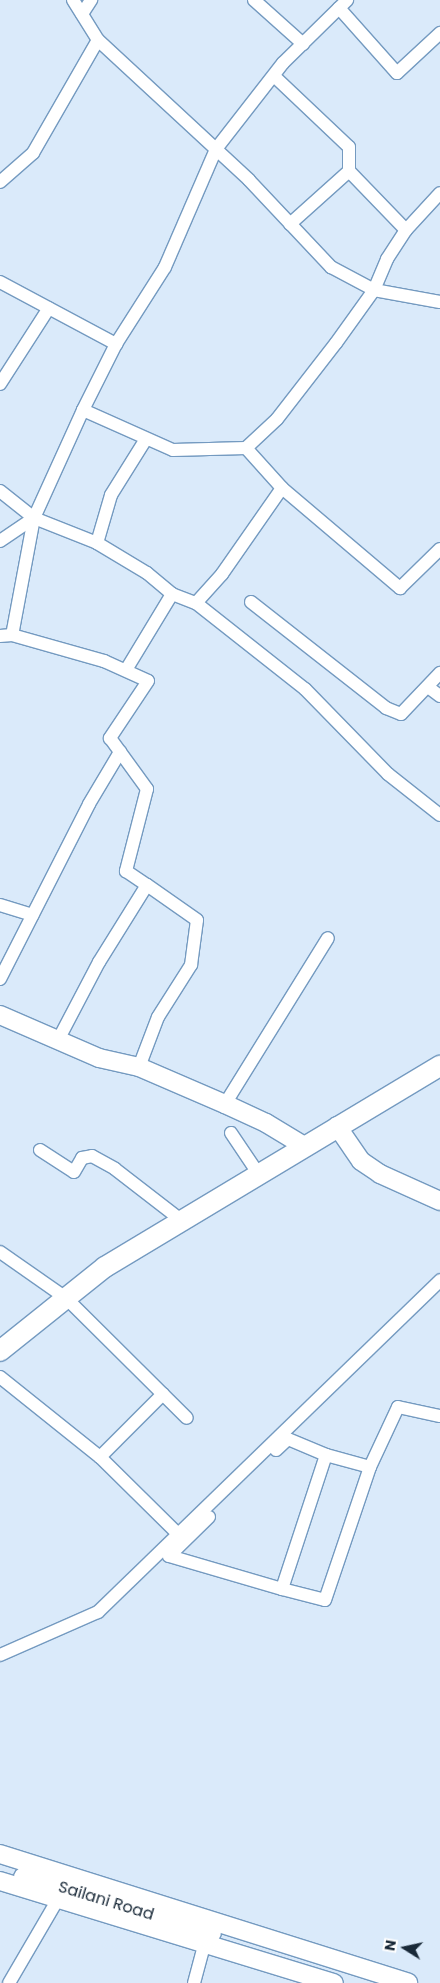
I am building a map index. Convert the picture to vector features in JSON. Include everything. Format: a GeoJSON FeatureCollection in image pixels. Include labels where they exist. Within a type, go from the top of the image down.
{"type":"FeatureCollection","features":[{"type":"Feature","properties":{"kind":"main road"},"geometry":{"type":"LineString","coordinates":[[0,1351],[70,1302],[341,1132],[440,1066]]}},
{"type":"Feature","properties":{"kind":"main road"},"geometry":{"type":"LineString","coordinates":[[0,1365],[70,1302],[105,1267],[304,1146],[341,1132],[440,1082]]}},
{"type":"Feature","properties":{"kind":"street"},"geometry":{"type":"LineString","coordinates":[[73,0],[98,40],[216,149],[332,267],[374,290],[440,302]]}},
{"type":"Feature","properties":{"kind":"street"},"geometry":{"type":"LineString","coordinates":[[82,14],[91,0]]}},
{"type":"Feature","properties":{"kind":"street"},"geometry":{"type":"LineString","coordinates":[[254,0],[303,44]]}},
{"type":"Feature","properties":{"kind":"street"},"geometry":{"type":"LineString","coordinates":[[140,1067],[158,1017],[191,965],[197,920],[126,871],[147,789],[110,738],[148,681],[104,660],[6,635],[34,518],[83,410],[116,344],[165,267],[216,149],[274,76],[343,4],[397,73],[440,33]]}},
{"type":"Feature","properties":{"kind":"street"},"geometry":{"type":"LineString","coordinates":[[0,182],[33,153],[98,40]]}},
{"type":"Feature","properties":{"kind":"street"},"geometry":{"type":"LineString","coordinates":[[274,76],[349,147],[349,171],[406,230]]}},
{"type":"Feature","properties":{"kind":"street"},"geometry":{"type":"LineString","coordinates":[[290,224],[349,171]]}},
{"type":"Feature","properties":{"kind":"street"},"geometry":{"type":"LineString","coordinates":[[83,410],[173,450],[246,448],[277,419],[374,290],[387,259],[406,230],[440,192]]}},
{"type":"Feature","properties":{"kind":"street"},"geometry":{"type":"LineString","coordinates":[[0,282],[116,344]]}},
{"type":"Feature","properties":{"kind":"street"},"geometry":{"type":"LineString","coordinates":[[0,384],[48,308]]}},
{"type":"Feature","properties":{"kind":"street"},"geometry":{"type":"LineString","coordinates":[[97,543],[111,495],[146,438]]}},
{"type":"Feature","properties":{"kind":"street"},"geometry":{"type":"LineString","coordinates":[[246,448],[282,488],[400,588],[440,549]]}},
{"type":"Feature","properties":{"kind":"street"},"geometry":{"type":"LineString","coordinates":[[196,603],[222,574],[282,488]]}},
{"type":"Feature","properties":{"kind":"street"},"geometry":{"type":"LineString","coordinates":[[0,491],[34,518],[97,543],[148,574],[172,594],[196,603],[305,689],[388,774],[440,815]]}},
{"type":"Feature","properties":{"kind":"street"},"geometry":{"type":"LineString","coordinates":[[0,541],[34,518]]}},
{"type":"Feature","properties":{"kind":"street"},"geometry":{"type":"LineString","coordinates":[[126,670],[172,594]]}},
{"type":"Feature","properties":{"kind":"street"},"geometry":{"type":"LineString","coordinates":[[251,602],[386,708],[401,714],[440,673]]}},
{"type":"Feature","properties":{"kind":"street"},"geometry":{"type":"LineString","coordinates":[[428,687],[440,696]]}},
{"type":"Feature","properties":{"kind":"street"},"geometry":{"type":"LineString","coordinates":[[0,979],[89,804],[120,752]]}},
{"type":"Feature","properties":{"kind":"street"},"geometry":{"type":"LineString","coordinates":[[58,1040],[99,962],[147,885]]}},
{"type":"Feature","properties":{"kind":"street"},"geometry":{"type":"LineString","coordinates":[[0,905],[33,915]]}},
{"type":"Feature","properties":{"kind":"street"},"geometry":{"type":"LineString","coordinates":[[225,1104],[328,938]]}},
{"type":"Feature","properties":{"kind":"street"},"geometry":{"type":"LineString","coordinates":[[0,1015],[99,1058],[140,1067],[266,1123],[304,1146]]}},
{"type":"Feature","properties":{"kind":"street"},"geometry":{"type":"LineString","coordinates":[[341,1132],[361,1161],[380,1174],[440,1201]]}},
{"type":"Feature","properties":{"kind":"street"},"geometry":{"type":"LineString","coordinates":[[231,1133],[258,1173]]}},
{"type":"Feature","properties":{"kind":"street"},"geometry":{"type":"LineString","coordinates":[[40,1150],[74,1172],[82,1158],[92,1156],[116,1169],[181,1220]]}},
{"type":"Feature","properties":{"kind":"street"},"geometry":{"type":"LineString","coordinates":[[0,1252],[70,1302],[187,1418]]}},
{"type":"Feature","properties":{"kind":"street"},"geometry":{"type":"LineString","coordinates":[[0,1656],[98,1612],[440,1280]]}},
{"type":"Feature","properties":{"kind":"street"},"geometry":{"type":"LineString","coordinates":[[0,1377],[100,1458],[179,1535]]}},
{"type":"Feature","properties":{"kind":"street"},"geometry":{"type":"LineString","coordinates":[[100,1458],[163,1394]]}},
{"type":"Feature","properties":{"kind":"street"},"geometry":{"type":"LineString","coordinates":[[370,1467],[326,1454],[288,1438],[169,1556],[325,1600],[370,1467],[398,1407],[440,1416]]}},
{"type":"Feature","properties":{"kind":"street"},"geometry":{"type":"LineString","coordinates":[[282,1589],[326,1454]]}},
{"type":"Feature","properties":{"kind":"street"},"geometry":{"type":"LineString","coordinates":[[0,1854],[408,1983]]}},
{"type":"Feature","properties":{"kind":"street","name":"Sailani Road"},"geometry":{"type":"LineString","coordinates":[[0,1870],[141,1912],[208,1939]]}},
{"type":"Feature","properties":{"kind":"street"},"geometry":{"type":"LineString","coordinates":[[0,1882],[57,1901],[208,1939],[225,1951],[334,1983]]}},
{"type":"Feature","properties":{"kind":"street"},"geometry":{"type":"LineString","coordinates":[[9,1983],[57,1901]]}},
{"type":"Feature","properties":{"kind":"street"},"geometry":{"type":"LineString","coordinates":[[208,1939],[235,1928]]}},
{"type":"Feature","properties":{"kind":"street"},"geometry":{"type":"LineString","coordinates":[[194,1983],[208,1939]]}}]}
